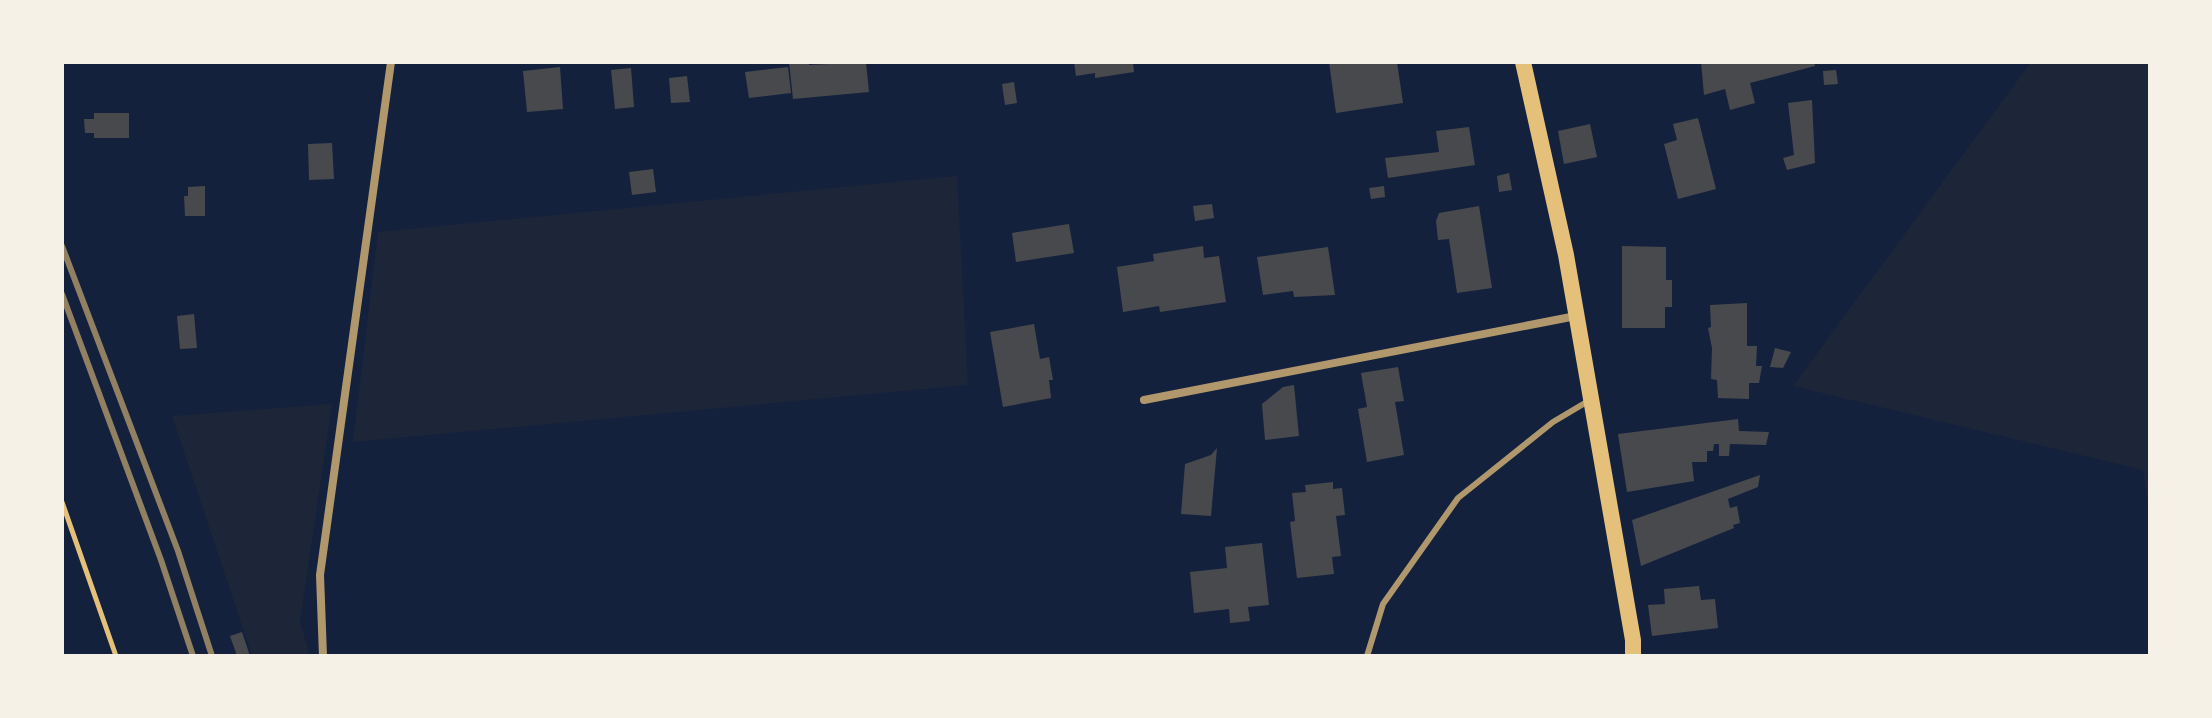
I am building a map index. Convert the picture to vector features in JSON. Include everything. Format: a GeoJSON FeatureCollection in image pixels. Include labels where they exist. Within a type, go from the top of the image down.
{"type":"FeatureCollection","features":[{"type":"Feature","properties":{"kind":"main road"},"geometry":{"type":"LineString","coordinates":[[1523,62],[1566,255],[1633,640],[1633,656]]}},
{"type":"Feature","properties":{"kind":"street"},"geometry":{"type":"LineString","coordinates":[[322,655],[320,575],[391,62]]}},
{"type":"Feature","properties":{"kind":"street"},"geometry":{"type":"LineString","coordinates":[[1144,400],[1576,316]]}},
{"type":"Feature","properties":{"kind":"lane"},"geometry":{"type":"LineString","coordinates":[[1367,656],[1383,604],[1458,498],[1553,422],[1591,400]]}},
{"type":"Feature","properties":{"kind":"path"},"geometry":{"type":"LineString","coordinates":[[62,502],[116,656]]}},
{"type":"Feature","properties":{"kind":"shaded area"},"geometry":{"type":"Polygon","coordinates":[[[2031,62],[2150,62],[2150,521],[2143,470],[1793,386],[2031,62]]]}},
{"type":"Feature","properties":{"kind":"shaded area"},"geometry":{"type":"Polygon","coordinates":[[[957,176],[968,385],[353,442],[378,232],[957,176]]]}},
{"type":"Feature","properties":{"kind":"shaded area"},"geometry":{"type":"Polygon","coordinates":[[[332,404],[300,622],[310,656],[252,656],[172,416],[332,404]]]}},
{"type":"Feature","properties":{"kind":"building"},"geometry":{"type":"Polygon","coordinates":[[[789,62],[809,62],[809,65],[866,62],[869,92],[793,99],[789,62]]]}},
{"type":"Feature","properties":{"kind":"building"},"geometry":{"type":"Polygon","coordinates":[[[1074,62],[1133,62],[1134,72],[1095,78],[1095,73],[1076,76],[1074,62]]]}},
{"type":"Feature","properties":{"kind":"building"},"geometry":{"type":"Polygon","coordinates":[[[1329,62],[1397,62],[1403,103],[1336,113],[1329,62]]]}},
{"type":"Feature","properties":{"kind":"building"},"geometry":{"type":"Polygon","coordinates":[[[1701,62],[1814,62],[1815,66],[1750,83],[1755,103],[1730,110],[1725,89],[1704,95],[1701,62]]]}},
{"type":"Feature","properties":{"kind":"building"},"geometry":{"type":"Polygon","coordinates":[[[560,67],[563,109],[527,112],[523,71],[560,67]]]}},
{"type":"Feature","properties":{"kind":"building"},"geometry":{"type":"Polygon","coordinates":[[[788,67],[791,93],[749,98],[745,72],[788,67]]]}},
{"type":"Feature","properties":{"kind":"building"},"geometry":{"type":"Polygon","coordinates":[[[631,68],[634,107],[615,109],[611,70],[631,68]]]}},
{"type":"Feature","properties":{"kind":"building"},"geometry":{"type":"Polygon","coordinates":[[[1836,70],[1838,84],[1824,85],[1823,71],[1836,70]]]}},
{"type":"Feature","properties":{"kind":"building"},"geometry":{"type":"Polygon","coordinates":[[[687,76],[690,102],[671,103],[669,78],[687,76]]]}},
{"type":"Feature","properties":{"kind":"building"},"geometry":{"type":"Polygon","coordinates":[[[1014,82],[1017,103],[1005,105],[1002,84],[1014,82]]]}},
{"type":"Feature","properties":{"kind":"building"},"geometry":{"type":"Polygon","coordinates":[[[1812,100],[1815,163],[1787,170],[1783,158],[1794,155],[1788,103],[1812,100]]]}},
{"type":"Feature","properties":{"kind":"building"},"geometry":{"type":"Polygon","coordinates":[[[94,113],[129,113],[129,138],[94,138],[94,133],[85,133],[84,119],[94,119],[94,113]]]}},
{"type":"Feature","properties":{"kind":"building"},"geometry":{"type":"Polygon","coordinates":[[[1698,118],[1716,189],[1678,199],[1664,144],[1677,140],[1673,124],[1698,118]]]}},
{"type":"Feature","properties":{"kind":"building"},"geometry":{"type":"Polygon","coordinates":[[[1590,124],[1597,157],[1564,164],[1558,131],[1590,124]]]}},
{"type":"Feature","properties":{"kind":"building"},"geometry":{"type":"Polygon","coordinates":[[[1469,127],[1475,165],[1388,178],[1385,158],[1439,152],[1436,131],[1469,127]]]}},
{"type":"Feature","properties":{"kind":"building"},"geometry":{"type":"Polygon","coordinates":[[[332,143],[334,179],[309,180],[308,144],[332,143]]]}},
{"type":"Feature","properties":{"kind":"building"},"geometry":{"type":"Polygon","coordinates":[[[653,169],[656,192],[632,195],[629,172],[653,169]]]}},
{"type":"Feature","properties":{"kind":"building"},"geometry":{"type":"Polygon","coordinates":[[[1509,173],[1512,190],[1499,192],[1497,176],[1509,173]]]}},
{"type":"Feature","properties":{"kind":"building"},"geometry":{"type":"Polygon","coordinates":[[[205,186],[205,216],[185,216],[184,196],[188,196],[188,187],[205,186]]]}},
{"type":"Feature","properties":{"kind":"building"},"geometry":{"type":"Polygon","coordinates":[[[1384,186],[1385,197],[1371,199],[1369,188],[1384,186]]]}},
{"type":"Feature","properties":{"kind":"building"},"geometry":{"type":"Polygon","coordinates":[[[1212,204],[1214,218],[1195,221],[1193,206],[1212,204]]]}},
{"type":"Feature","properties":{"kind":"building"},"geometry":{"type":"Polygon","coordinates":[[[1479,206],[1492,288],[1457,293],[1449,239],[1438,240],[1436,221],[1439,213],[1479,206]]]}},
{"type":"Feature","properties":{"kind":"building"},"geometry":{"type":"Polygon","coordinates":[[[1069,224],[1074,253],[1016,262],[1012,233],[1069,224]]]}},
{"type":"Feature","properties":{"kind":"building"},"geometry":{"type":"Polygon","coordinates":[[[1203,246],[1204,258],[1219,256],[1226,302],[1160,312],[1159,306],[1123,312],[1117,267],[1154,261],[1153,254],[1203,246]]]}},
{"type":"Feature","properties":{"kind":"building"},"geometry":{"type":"Polygon","coordinates":[[[1622,246],[1666,247],[1666,280],[1672,280],[1672,307],[1665,307],[1665,328],[1622,328],[1622,246]]]}},
{"type":"Feature","properties":{"kind":"building"},"geometry":{"type":"Polygon","coordinates":[[[1328,247],[1335,295],[1294,297],[1293,291],[1263,295],[1257,257],[1328,247]]]}},
{"type":"Feature","properties":{"kind":"building"},"geometry":{"type":"Polygon","coordinates":[[[1747,303],[1747,346],[1757,346],[1756,366],[1762,366],[1759,383],[1749,383],[1749,399],[1718,398],[1717,380],[1711,379],[1710,305],[1747,303]]]}},
{"type":"Feature","properties":{"kind":"building"},"geometry":{"type":"Polygon","coordinates":[[[194,314],[197,348],[180,349],[177,316],[194,314]]]}},
{"type":"Feature","properties":{"kind":"building"},"geometry":{"type":"Polygon","coordinates":[[[1034,324],[1040,359],[1049,357],[1053,380],[1049,380],[1051,398],[1003,407],[990,332],[1034,324]]]}},
{"type":"Feature","properties":{"kind":"building"},"geometry":{"type":"Polygon","coordinates":[[[1775,348],[1791,352],[1783,368],[1770,367],[1775,348]]]}},
{"type":"Feature","properties":{"kind":"building"},"geometry":{"type":"Polygon","coordinates":[[[1398,367],[1404,401],[1395,402],[1404,455],[1367,462],[1358,409],[1367,407],[1361,373],[1398,367]]]}},
{"type":"Feature","properties":{"kind":"building"},"geometry":{"type":"Polygon","coordinates":[[[1294,385],[1299,436],[1265,440],[1262,404],[1283,387],[1294,385]]]}},
{"type":"Feature","properties":{"kind":"building"},"geometry":{"type":"Polygon","coordinates":[[[1738,419],[1739,431],[1769,432],[1766,445],[1730,444],[1729,456],[1719,456],[1719,444],[1714,444],[1713,451],[1707,451],[1707,462],[1692,462],[1694,481],[1627,492],[1618,434],[1738,419]]]}},
{"type":"Feature","properties":{"kind":"building"},"geometry":{"type":"Polygon","coordinates":[[[1217,448],[1211,516],[1181,514],[1185,464],[1211,455],[1217,448]]]}},
{"type":"Feature","properties":{"kind":"building"},"geometry":{"type":"Polygon","coordinates":[[[1760,475],[1758,487],[1728,499],[1730,508],[1737,506],[1740,523],[1733,525],[1734,528],[1641,566],[1632,520],[1760,475]]]}},
{"type":"Feature","properties":{"kind":"building"},"geometry":{"type":"Polygon","coordinates":[[[1333,482],[1333,489],[1342,488],[1345,515],[1336,516],[1341,556],[1332,557],[1334,574],[1297,578],[1290,522],[1295,521],[1292,493],[1306,492],[1305,485],[1333,482]]]}},
{"type":"Feature","properties":{"kind":"building"},"geometry":{"type":"Polygon","coordinates":[[[1262,543],[1269,605],[1248,607],[1250,621],[1230,623],[1229,609],[1194,613],[1190,572],[1227,568],[1225,547],[1262,543]]]}},
{"type":"Feature","properties":{"kind":"building"},"geometry":{"type":"Polygon","coordinates":[[[1699,586],[1701,600],[1715,599],[1718,628],[1652,636],[1648,605],[1665,604],[1664,589],[1699,586]]]}},
{"type":"Feature","properties":{"kind":"building"},"geometry":{"type":"Polygon","coordinates":[[[242,632],[250,656],[237,656],[230,636],[242,632]]]}},
{"type":"Feature","properties":{"kind":"railway"},"geometry":{"type":"LineString","coordinates":[[62,246],[178,551],[212,656]]}},
{"type":"Feature","properties":{"kind":"railway"},"geometry":{"type":"LineString","coordinates":[[62,294],[161,560],[193,656]]}}]}
